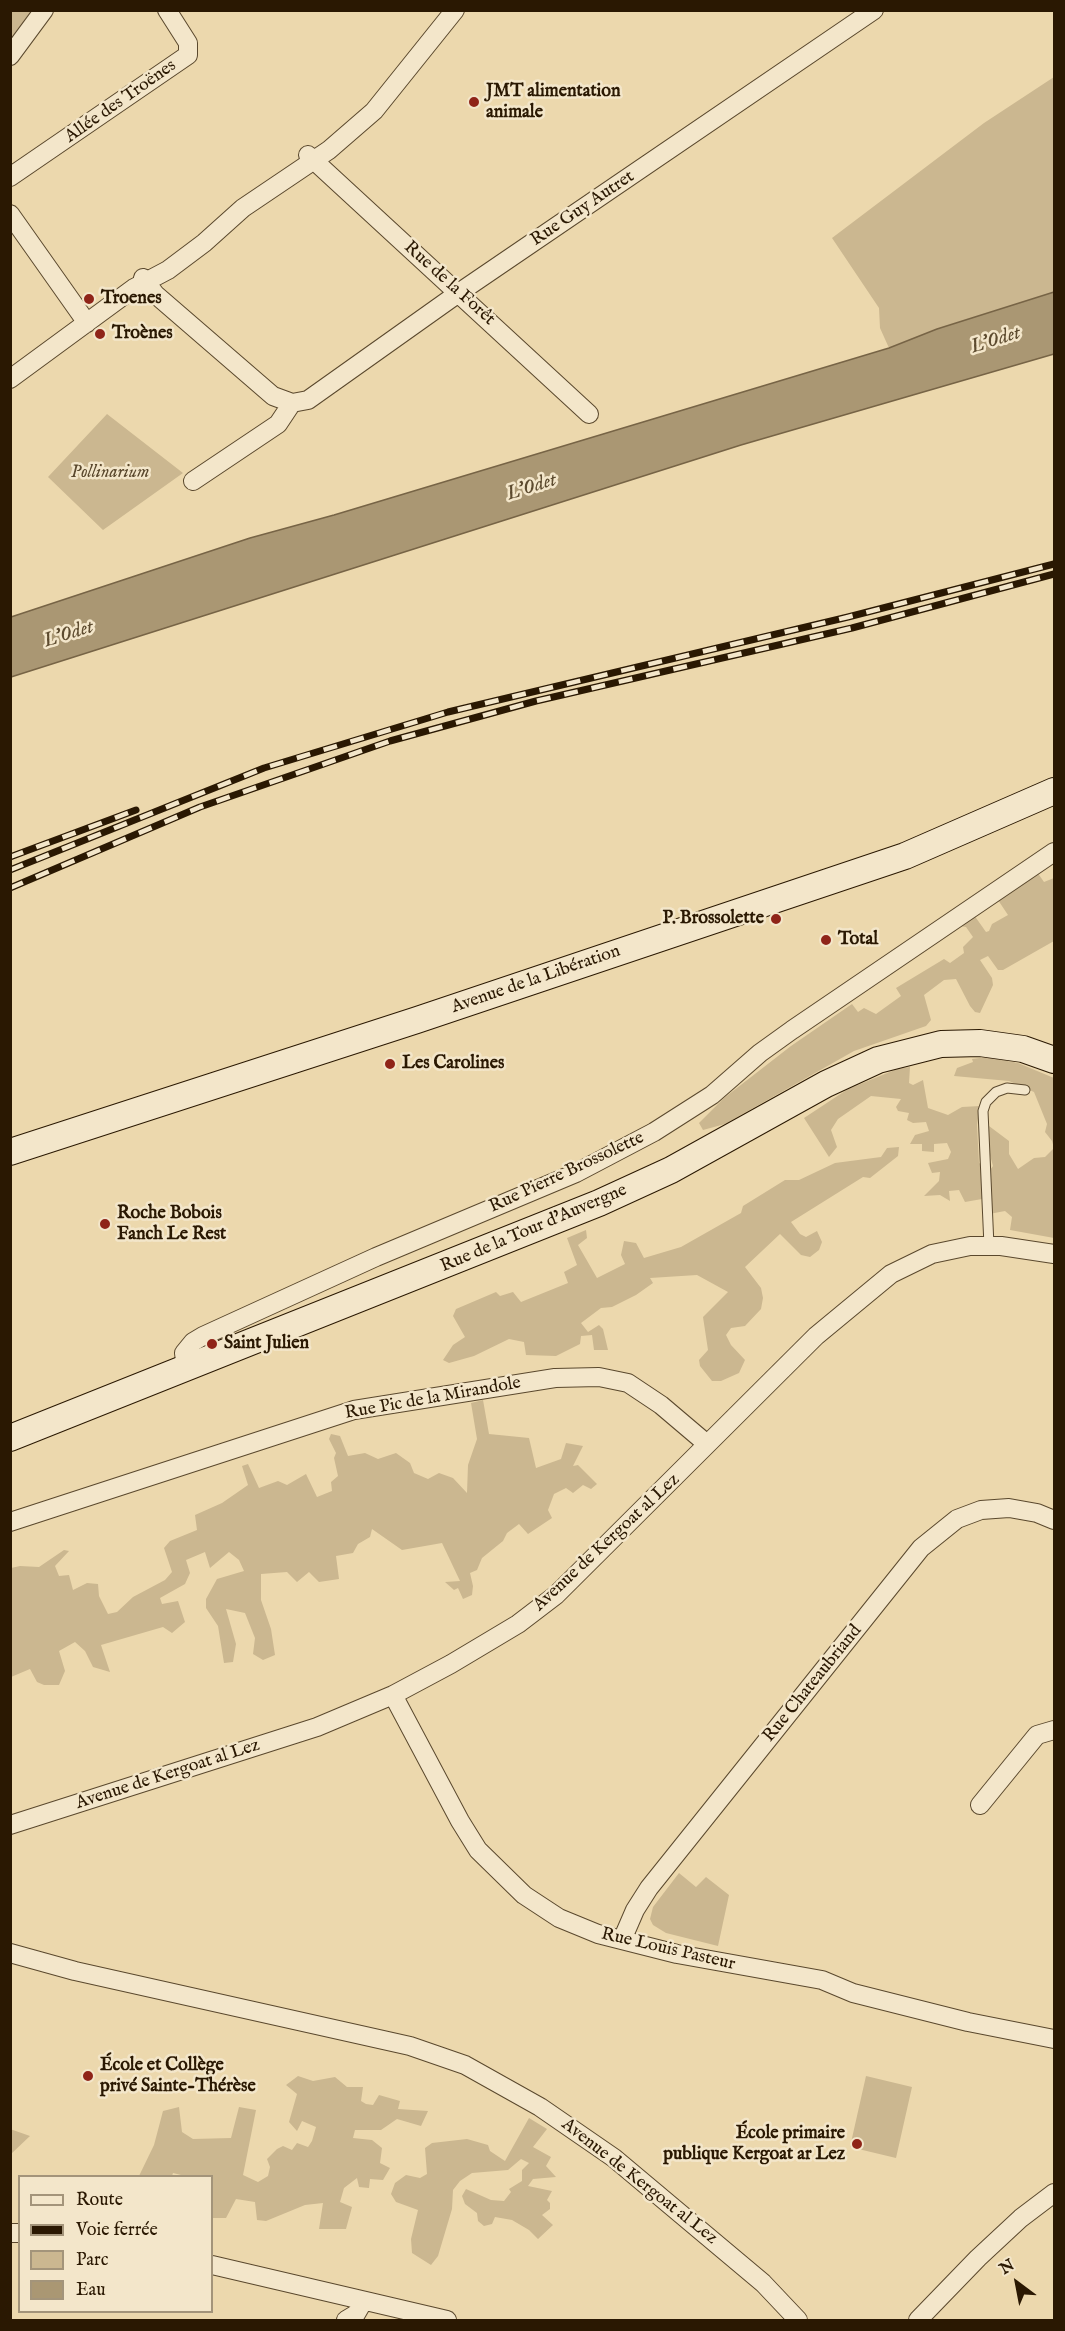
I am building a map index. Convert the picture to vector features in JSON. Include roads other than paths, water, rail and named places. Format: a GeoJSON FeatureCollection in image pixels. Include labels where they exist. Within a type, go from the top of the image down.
{"type":"FeatureCollection","features":[{"type":"Feature","properties":{"kind":"street"},"geometry":{"type":"LineString","coordinates":[[10,56],[44,10]]}},
{"type":"Feature","properties":{"kind":"street","name":"Allée des Troënes"},"geometry":{"type":"LineString","coordinates":[[10,177],[188,55],[188,43],[167,10]]}},
{"type":"Feature","properties":{"kind":"street"},"geometry":{"type":"LineString","coordinates":[[10,379],[141,283],[204,243],[243,208],[374,111],[394,83],[455,10]]}},
{"type":"Feature","properties":{"kind":"street","name":"Rue Guy Autret"},"geometry":{"type":"LineString","coordinates":[[292,403],[319,394],[460,292],[874,10]]}},
{"type":"Feature","properties":{"kind":"street","name":"Rue de la Forêt"},"geometry":{"type":"LineString","coordinates":[[311,158],[460,292],[589,414]]}},
{"type":"Feature","properties":{"kind":"street"},"geometry":{"type":"LineString","coordinates":[[10,214],[87,323]]}},
{"type":"Feature","properties":{"kind":"street"},"geometry":{"type":"LineString","coordinates":[[141,283],[273,396],[292,403],[278,424],[193,481]]}},
{"type":"Feature","properties":{"kind":"street","name":"Avenue de la Libération"},"geometry":{"type":"LineString","coordinates":[[10,1152],[417,1020],[905,856],[1054,791]]}},
{"type":"Feature","properties":{"kind":"street","name":"Rue Pierre Brossolette"},"geometry":{"type":"LineString","coordinates":[[186,1368],[184,1353],[193,1342],[203,1336],[376,1257],[576,1173],[654,1132],[712,1095],[760,1053],[792,1030],[1054,852]]}},
{"type":"Feature","properties":{"kind":"street","name":"Rue de la Tour d'Auvergne"},"geometry":{"type":"LineString","coordinates":[[10,1438],[598,1203],[670,1170],[826,1084],[878,1060],[941,1044],[980,1043],[1023,1049],[1054,1060]]}},
{"type":"Feature","properties":{"kind":"street","name":"Avenue de Kergoat al Lez"},"geometry":{"type":"LineString","coordinates":[[10,1825],[317,1727],[393,1695],[482,1647],[538,1610],[594,1559],[816,1336],[876,1284],[904,1266],[932,1254],[989,1246],[1054,1254]]}},
{"type":"Feature","properties":{"kind":"street","name":"Rue Pic de la Mirandole"},"geometry":{"type":"LineString","coordinates":[[10,1522],[354,1410],[555,1378],[599,1377],[628,1383],[661,1405],[707,1444]]}},
{"type":"Feature","properties":{"kind":"street","name":"Rue Chateaubriand"},"geometry":{"type":"LineString","coordinates":[[621,1940],[635,1910],[649,1888],[921,1548],[951,1523],[981,1510],[1009,1508],[1037,1513],[1054,1520]]}},
{"type":"Feature","properties":{"kind":"street","name":"Rue Louis Pasteur"},"geometry":{"type":"LineString","coordinates":[[393,1695],[460,1821],[490,1863],[524,1895],[559,1918],[598,1934],[621,1940],[708,1961],[822,1980],[853,1993],[968,2022],[1054,2039]]}},
{"type":"Feature","properties":{"kind":"street"},"geometry":{"type":"LineString","coordinates":[[980,1805],[1037,1735],[1054,1730]]}},
{"type":"Feature","properties":{"kind":"street","name":"Avenue de Kergoat al Lez"},"geometry":{"type":"LineString","coordinates":[[10,1953],[75,1971],[410,2046],[465,2066],[540,2107],[614,2158],[754,2276],[798,2320]]}},
{"type":"Feature","properties":{"kind":"street"},"geometry":{"type":"LineString","coordinates":[[918,2320],[1021,2218],[1054,2193]]}},
{"type":"Feature","properties":{"kind":"street"},"geometry":{"type":"LineString","coordinates":[[213,2265],[447,2320]]}},
{"type":"Feature","properties":{"kind":"street"},"geometry":{"type":"LineString","coordinates":[[346,2320],[356,2314],[363,2302]]}},
{"type":"Feature","properties":{"kind":"street"},"geometry":{"type":"LineString","coordinates":[[930,2320],[936,2302]]}},
{"type":"Feature","properties":{"kind":"lane"},"geometry":{"type":"LineString","coordinates":[[989,1246],[983,1111],[986,1102],[996,1092],[1007,1088],[1025,1090]]}},
{"type":"Feature","properties":{"kind":"water","name":"L'Odet"},"geometry":{"type":"Polygon","coordinates":[[[1054,292],[1054,354],[741,445],[11,677],[11,617],[250,538],[334,515],[889,348],[937,329],[1054,292]]]}},
{"type":"Feature","properties":{"kind":"railway"},"geometry":{"type":"LineString","coordinates":[[10,870],[264,768],[448,712],[848,617],[1054,564]]}},
{"type":"Feature","properties":{"kind":"railway"},"geometry":{"type":"LineString","coordinates":[[10,888],[200,807],[390,741],[536,701],[852,628],[1054,574]]}},
{"type":"Feature","properties":{"kind":"railway"},"geometry":{"type":"LineString","coordinates":[[10,857],[136,810]]}},
{"type":"Feature","properties":{"kind":"place","name":"JMT alimentation animale"},"geometry":{"type":"Point","coordinates":[474,102]}},
{"type":"Feature","properties":{"kind":"place","name":"Troenes"},"geometry":{"type":"Point","coordinates":[89,299]}},
{"type":"Feature","properties":{"kind":"place","name":"Troènes"},"geometry":{"type":"Point","coordinates":[100,334]}},
{"type":"Feature","properties":{"kind":"place","name":"P. Brossolette"},"geometry":{"type":"Point","coordinates":[776,919]}},
{"type":"Feature","properties":{"kind":"place","name":"Total"},"geometry":{"type":"Point","coordinates":[826,940]}},
{"type":"Feature","properties":{"kind":"place","name":"Les Carolines"},"geometry":{"type":"Point","coordinates":[390,1064]}},
{"type":"Feature","properties":{"kind":"place","name":"Roche Bobois Fanch Le Rest"},"geometry":{"type":"Point","coordinates":[105,1224]}},
{"type":"Feature","properties":{"kind":"place","name":"Saint Julien"},"geometry":{"type":"Point","coordinates":[212,1344]}},
{"type":"Feature","properties":{"kind":"place","name":"École et Collège privé Sainte-Thérèse"},"geometry":{"type":"Point","coordinates":[88,2076]}},
{"type":"Feature","properties":{"kind":"place","name":"École primaire publique Kergoat ar Lez"},"geometry":{"type":"Point","coordinates":[857,2144]}},
{"type":"Feature","properties":{"kind":"park label","name":"Pollinarium"},"geometry":{"type":"Point","coordinates":[110,473]}}]}
